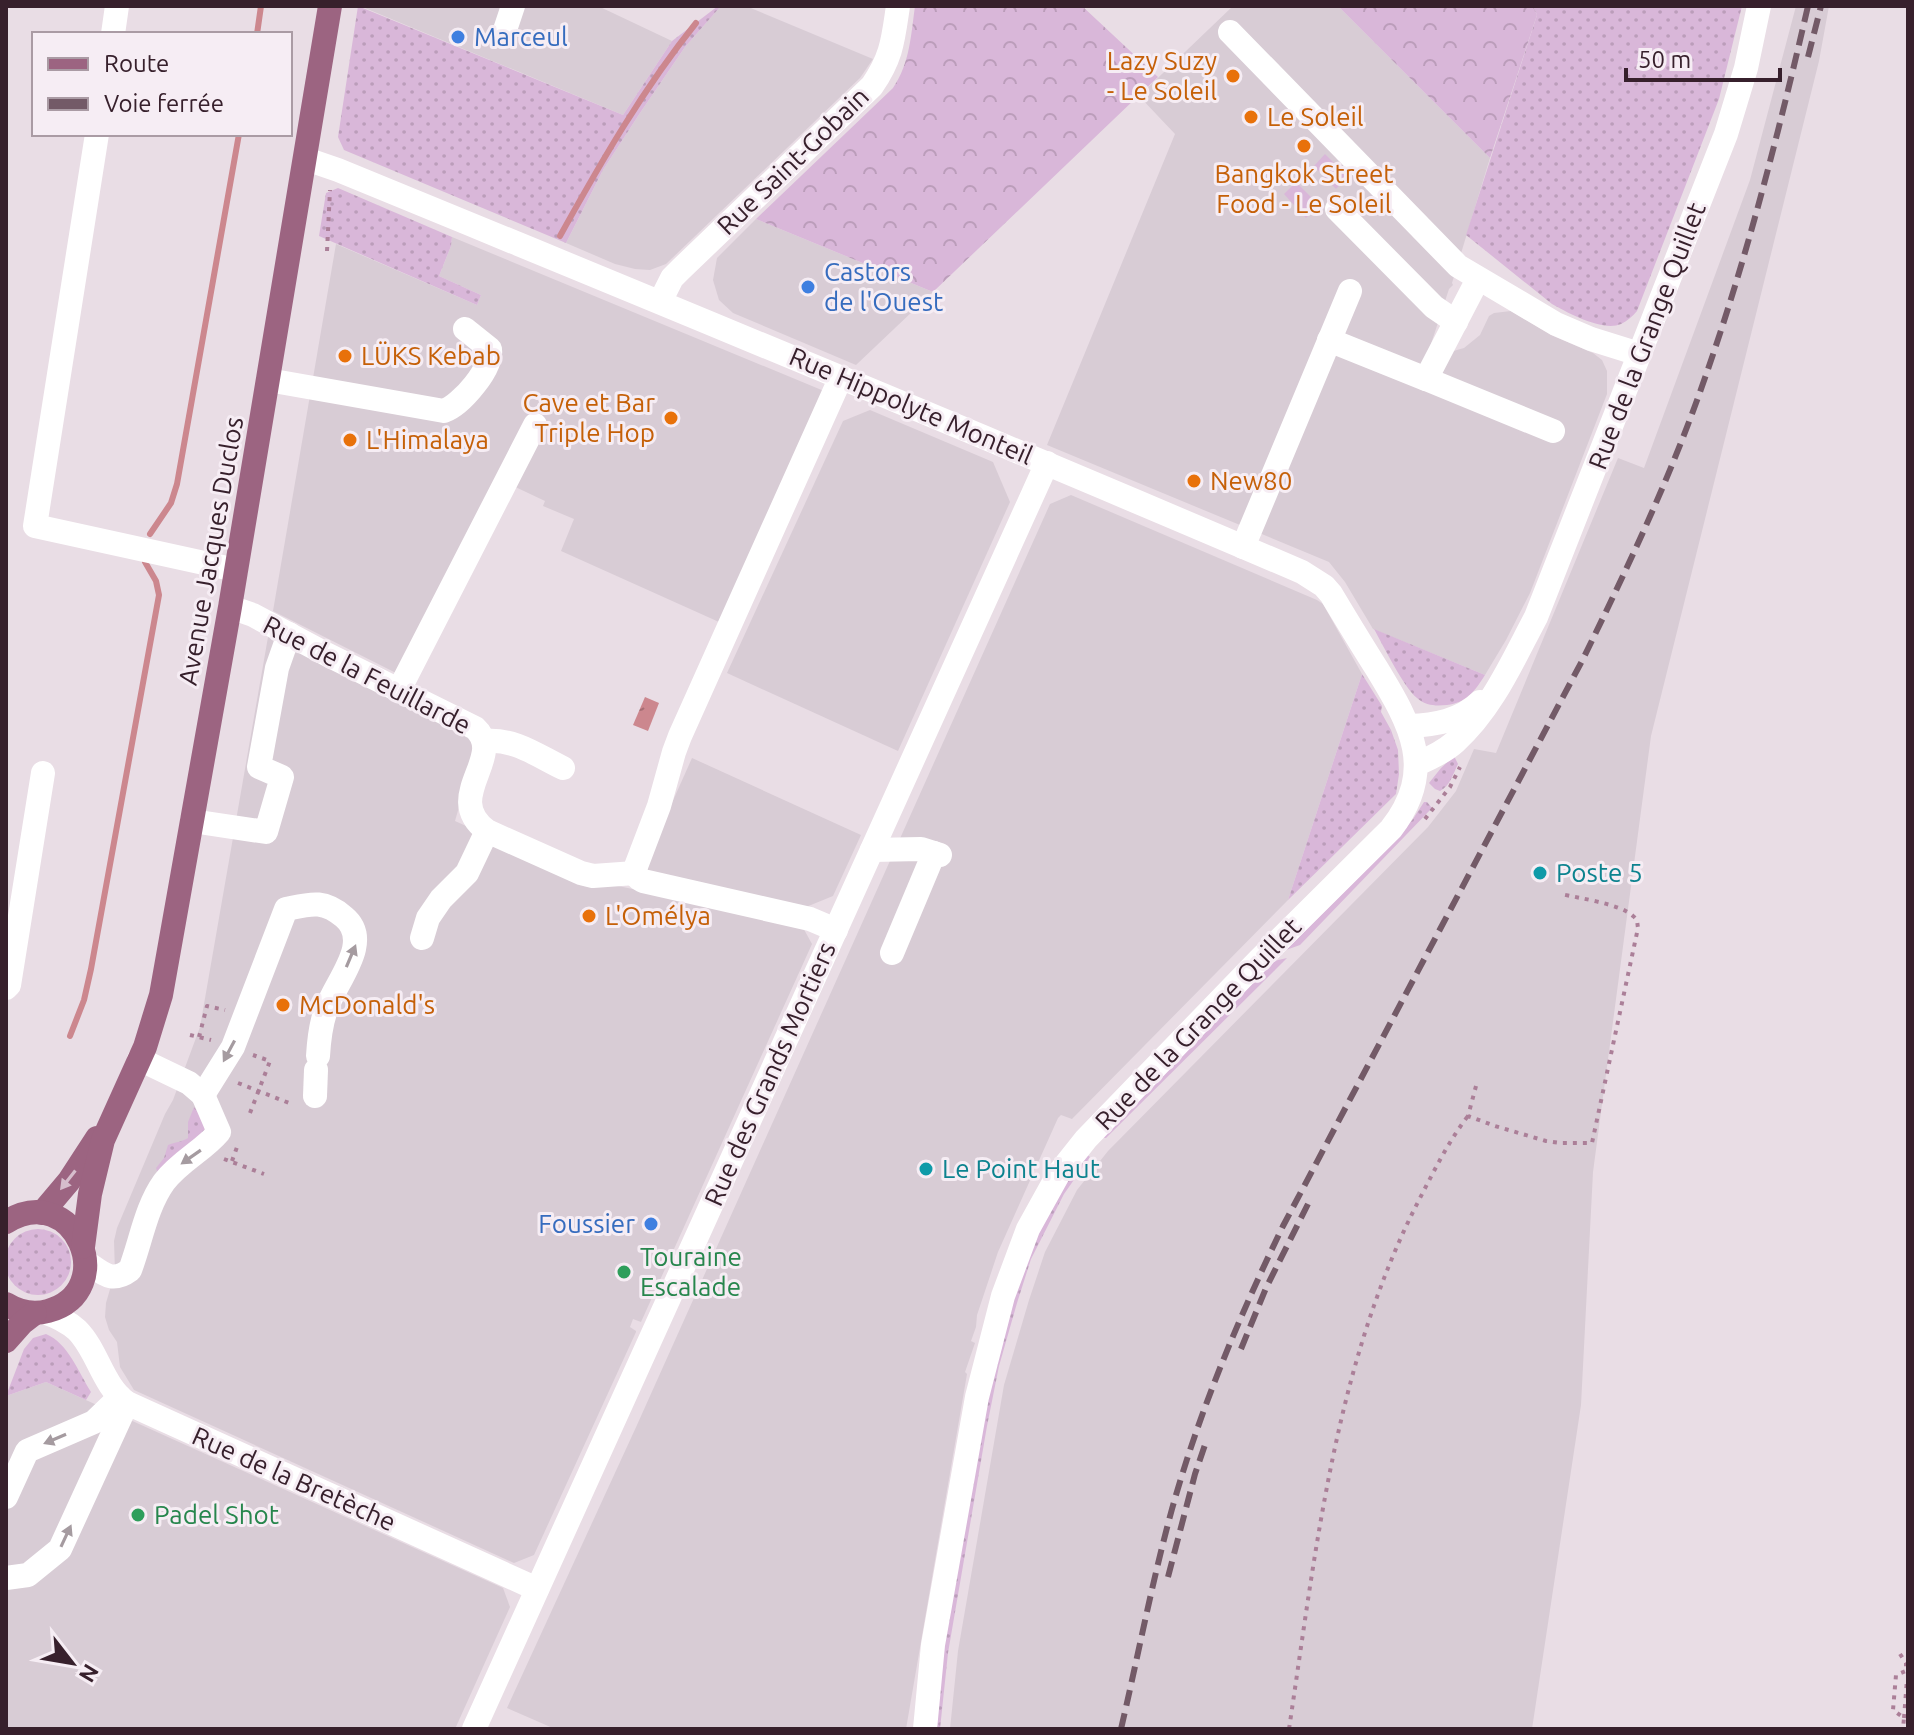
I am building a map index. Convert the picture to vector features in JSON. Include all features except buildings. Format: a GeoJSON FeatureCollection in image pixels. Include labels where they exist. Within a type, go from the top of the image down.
{"type":"FeatureCollection","features":[{"type":"Feature","properties":{"kind":"main road","name":"Avenue Jacques Duclos"},"geometry":{"type":"LineString","coordinates":[[84,1262],[90,1194],[103,1140],[139,1059],[161,995],[230,607],[330,6]]}},
{"type":"Feature","properties":{"kind":"main road","name":"Avenue Jacques Duclos"},"geometry":{"type":"LineString","coordinates":[[20,1215],[81,1163],[121,1098]]}},
{"type":"Feature","properties":{"kind":"main road"},"geometry":{"type":"LineString","coordinates":[[6,1341],[22,1323],[68,1300],[77,1290],[84,1262],[77,1234],[67,1224],[55,1217],[20,1215]]}},
{"type":"Feature","properties":{"kind":"main road"},"geometry":{"type":"LineString","coordinates":[[6,1304],[24,1312],[40,1313]]}},
{"type":"Feature","properties":{"kind":"street"},"geometry":{"type":"LineString","coordinates":[[113,32],[117,6]]}},
{"type":"Feature","properties":{"kind":"street"},"geometry":{"type":"LineString","coordinates":[[503,36],[513,6]]}},
{"type":"Feature","properties":{"kind":"street","name":"Rue Saint-Gobain"},"geometry":{"type":"LineString","coordinates":[[660,302],[672,278],[872,86],[892,49],[898,6]]}},
{"type":"Feature","properties":{"kind":"street","name":"Rue de la Grange Quillet"},"geometry":{"type":"LineString","coordinates":[[925,1729],[933,1645],[977,1397],[1003,1296],[1028,1229],[1059,1173],[1086,1139],[1391,829],[1408,804],[1417,764],[1455,743],[1486,706],[1536,617],[1726,134],[1746,68],[1759,6]]}},
{"type":"Feature","properties":{"kind":"street"},"geometry":{"type":"LineString","coordinates":[[1230,32],[1468,273],[1556,324],[1639,354]]}},
{"type":"Feature","properties":{"kind":"street"},"geometry":{"type":"LineString","coordinates":[[97,136],[35,526],[236,570]]}},
{"type":"Feature","properties":{"kind":"street","name":"Rue Hippolyte Monteil"},"geometry":{"type":"LineString","coordinates":[[306,159],[841,377],[1302,572],[1331,594],[1394,697],[1409,726],[1417,764]]}},
{"type":"Feature","properties":{"kind":"street"},"geometry":{"type":"LineString","coordinates":[[1337,209],[1434,307],[1456,322]]}},
{"type":"Feature","properties":{"kind":"street"},"geometry":{"type":"LineString","coordinates":[[1426,379],[1456,322],[1468,273]]}},
{"type":"Feature","properties":{"kind":"street"},"geometry":{"type":"LineString","coordinates":[[1243,547],[1350,291]]}},
{"type":"Feature","properties":{"kind":"street"},"geometry":{"type":"LineString","coordinates":[[268,380],[444,411],[461,401],[489,364],[490,349],[465,329]]}},
{"type":"Feature","properties":{"kind":"street"},"geometry":{"type":"LineString","coordinates":[[1329,340],[1553,431]]}},
{"type":"Feature","properties":{"kind":"street"},"geometry":{"type":"LineString","coordinates":[[635,873],[680,736],[841,377]]}},
{"type":"Feature","properties":{"kind":"street"},"geometry":{"type":"LineString","coordinates":[[399,690],[535,425]]}},
{"type":"Feature","properties":{"kind":"street","name":"Rue des Grands Mortiers"},"geometry":{"type":"LineString","coordinates":[[474,1729],[1047,463]]}},
{"type":"Feature","properties":{"kind":"street","name":"Rue de la Feuillarde"},"geometry":{"type":"LineString","coordinates":[[230,607],[253,615],[475,728],[485,741],[485,749],[469,806],[477,824],[487,831]]}},
{"type":"Feature","properties":{"kind":"street"},"geometry":{"type":"LineString","coordinates":[[192,821],[266,832],[282,777],[259,767],[277,668],[289,634]]}},
{"type":"Feature","properties":{"kind":"street","name":"Rue de la Grange Quillet"},"geometry":{"type":"LineString","coordinates":[[1409,726],[1444,722],[1465,713],[1483,699],[1513,660]]}},
{"type":"Feature","properties":{"kind":"street"},"geometry":{"type":"LineString","coordinates":[[485,741],[498,739],[515,744],[563,768]]}},
{"type":"Feature","properties":{"kind":"street"},"geometry":{"type":"LineString","coordinates":[[6,988],[9,985],[43,773]]}},
{"type":"Feature","properties":{"kind":"street"},"geometry":{"type":"LineString","coordinates":[[422,938],[428,918],[441,899],[467,873],[487,831],[581,873],[593,876],[635,873],[649,883],[810,919],[836,930]]}},
{"type":"Feature","properties":{"kind":"street"},"geometry":{"type":"LineString","coordinates":[[872,850],[921,849],[937,854],[892,953]]}},
{"type":"Feature","properties":{"kind":"street"},"geometry":{"type":"LineString","coordinates":[[203,1095],[233,1047],[286,909],[315,903],[338,912],[352,923],[357,939],[327,1007],[319,1036],[315,1096]]}},
{"type":"Feature","properties":{"kind":"street"},"geometry":{"type":"LineString","coordinates":[[80,1333],[78,1315],[84,1262],[110,1277],[122,1276],[130,1270],[154,1201],[164,1183],[179,1165],[210,1143],[219,1132],[203,1095],[189,1083],[139,1059]]}},
{"type":"Feature","properties":{"kind":"street"},"geometry":{"type":"LineString","coordinates":[[40,1313],[69,1323],[80,1333],[111,1386],[124,1400]]}},
{"type":"Feature","properties":{"kind":"street"},"geometry":{"type":"LineString","coordinates":[[6,1497],[27,1451],[94,1422],[124,1400]]}},
{"type":"Feature","properties":{"kind":"street"},"geometry":{"type":"LineString","coordinates":[[6,1578],[28,1575],[60,1549],[124,1400]]}},
{"type":"Feature","properties":{"kind":"street","name":"Rue de la Bretèche"},"geometry":{"type":"LineString","coordinates":[[124,1400],[537,1589]]}},
{"type":"Feature","properties":{"kind":"path"},"geometry":{"type":"LineString","coordinates":[[327,251],[331,188]]}},
{"type":"Feature","properties":{"kind":"path"},"geometry":{"type":"LineString","coordinates":[[1422,823],[1458,772],[1461,758],[1455,743]]}},
{"type":"Feature","properties":{"kind":"path"},"geometry":{"type":"LineString","coordinates":[[1468,1116],[1546,1141],[1592,1143],[1638,928],[1635,917],[1622,910],[1561,894]]}},
{"type":"Feature","properties":{"kind":"path"},"geometry":{"type":"LineString","coordinates":[[199,1037],[207,1006],[226,1010],[223,1021]]}},
{"type":"Feature","properties":{"kind":"path"},"geometry":{"type":"LineString","coordinates":[[190,1035],[207,1039]]}},
{"type":"Feature","properties":{"kind":"path"},"geometry":{"type":"LineString","coordinates":[[233,1047],[270,1061],[250,1113]]}},
{"type":"Feature","properties":{"kind":"path"},"geometry":{"type":"LineString","coordinates":[[238,1083],[289,1103]]}},
{"type":"Feature","properties":{"kind":"path"},"geometry":{"type":"LineString","coordinates":[[1289,1729],[1326,1488],[1350,1386],[1393,1256],[1433,1172],[1468,1116],[1476,1086]]}},
{"type":"Feature","properties":{"kind":"path"},"geometry":{"type":"LineString","coordinates":[[232,1161],[237,1147]]}},
{"type":"Feature","properties":{"kind":"path"},"geometry":{"type":"LineString","coordinates":[[218,1156],[264,1174]]}},
{"type":"Feature","properties":{"kind":"path"},"geometry":{"type":"LineString","coordinates":[[1900,1654],[1906,1663],[1906,1671],[1896,1675],[1893,1710],[1904,1718]]}},
{"type":"Feature","properties":{"kind":"path"},"geometry":{"type":"LineString","coordinates":[[1903,1729],[1907,1679]]}},
{"type":"Feature","properties":{"kind":"shaded area"},"geometry":{"type":"Polygon","coordinates":[[[360,6],[598,6],[672,41],[623,115],[360,6]]]}},
{"type":"Feature","properties":{"kind":"shaded area"},"geometry":{"type":"Polygon","coordinates":[[[721,6],[746,6],[873,59],[860,78],[666,264],[650,270],[635,269],[566,243],[603,170],[640,113],[685,47],[721,6]]]}},
{"type":"Feature","properties":{"kind":"shaded area"},"geometry":{"type":"Polygon","coordinates":[[[1233,6],[1338,6],[1490,158],[1453,285],[1430,347],[1450,352],[1464,348],[1480,335],[1489,316],[1511,311],[1551,335],[1593,353],[1602,360],[1607,371],[1607,394],[1530,593],[1485,675],[1373,629],[1329,562],[1047,445],[1175,134],[1139,96],[1233,6]]]}},
{"type":"Feature","properties":{"kind":"shaded area"},"geometry":{"type":"Polygon","coordinates":[[[1796,6],[1829,6],[1819,61],[1651,736],[1593,1172],[1581,1405],[1532,1729],[950,1729],[958,1651],[1004,1385],[1045,1252],[1077,1190],[1108,1151],[1428,827],[1456,791],[1474,749],[1496,753],[1618,458],[1644,468],[1750,180],[1796,6]]]}},
{"type":"Feature","properties":{"kind":"shaded area"},"geometry":{"type":"Polygon","coordinates":[[[756,219],[933,292],[856,365],[733,313],[719,300],[713,280],[717,258],[756,219]]]}},
{"type":"Feature","properties":{"kind":"shaded area"},"geometry":{"type":"Polygon","coordinates":[[[452,237],[824,391],[719,622],[561,551],[574,519],[543,506],[545,501],[509,484],[398,674],[273,611],[336,244],[477,305],[481,295],[439,276],[452,237]]]}},
{"type":"Feature","properties":{"kind":"shaded area"},"geometry":{"type":"Polygon","coordinates":[[[870,410],[993,462],[1010,502],[898,751],[727,673],[843,421],[870,410]]]}},
{"type":"Feature","properties":{"kind":"shaded area"},"geometry":{"type":"Polygon","coordinates":[[[1071,495],[1317,600],[1323,604],[1362,674],[1288,900],[1072,1119],[1061,1115],[1058,1118],[998,1252],[977,1315],[971,1341],[975,1343],[965,1372],[906,1729],[555,1729],[507,1708],[1050,504],[1071,495]]]}},
{"type":"Feature","properties":{"kind":"shaded area"},"geometry":{"type":"Polygon","coordinates":[[[268,637],[479,737],[455,821],[594,881],[801,924],[812,944],[641,1322],[633,1319],[630,1327],[636,1332],[534,1555],[514,1563],[134,1390],[120,1367],[117,1342],[105,1317],[115,1272],[114,1241],[117,1228],[173,1100],[200,1027],[268,637]]]}},
{"type":"Feature","properties":{"kind":"shaded area"},"geometry":{"type":"Polygon","coordinates":[[[692,758],[861,835],[833,896],[806,907],[642,870],[692,758]]]}},
{"type":"Feature","properties":{"kind":"shaded area"},"geometry":{"type":"Polygon","coordinates":[[[46,1382],[503,1588],[510,1607],[455,1729],[6,1729],[6,1396],[46,1382]]]}},
{"type":"Feature","properties":{"kind":"green space"},"geometry":{"type":"Polygon","coordinates":[[[358,6],[623,115],[672,41],[721,6],[685,47],[640,113],[603,170],[566,243],[344,150],[338,137],[358,6]]]}},
{"type":"Feature","properties":{"kind":"green space"},"geometry":{"type":"Polygon","coordinates":[[[915,6],[1082,6],[1158,77],[933,292],[756,219],[893,88],[906,59],[915,6]]]}},
{"type":"Feature","properties":{"kind":"green space"},"geometry":{"type":"Polygon","coordinates":[[[1338,6],[1533,6],[1537,15],[1490,158],[1338,6]]]}},
{"type":"Feature","properties":{"kind":"green space"},"geometry":{"type":"Polygon","coordinates":[[[1533,6],[1742,6],[1719,99],[1637,311],[1614,326],[1595,324],[1552,304],[1466,235],[1537,15],[1533,6]]]}},
{"type":"Feature","properties":{"kind":"green space"},"geometry":{"type":"Polygon","coordinates":[[[1325,154],[1348,177],[1336,189],[1314,166],[1325,154]]]}},
{"type":"Feature","properties":{"kind":"green space"},"geometry":{"type":"Polygon","coordinates":[[[1296,182],[1319,205],[1306,218],[1284,194],[1296,182]]]}},
{"type":"Feature","properties":{"kind":"green space"},"geometry":{"type":"Polygon","coordinates":[[[338,188],[452,237],[439,276],[481,295],[477,305],[319,236],[326,193],[338,188]]]}},
{"type":"Feature","properties":{"kind":"green space"},"geometry":{"type":"Polygon","coordinates":[[[1374,629],[1485,675],[1474,691],[1460,702],[1439,705],[1424,703],[1406,685],[1374,629]]]}},
{"type":"Feature","properties":{"kind":"green space"},"geometry":{"type":"Polygon","coordinates":[[[1362,674],[1382,706],[1381,712],[1398,750],[1396,794],[1288,900],[1362,674]]]}},
{"type":"Feature","properties":{"kind":"green space"},"geometry":{"type":"Polygon","coordinates":[[[1454,756],[1458,764],[1451,779],[1440,791],[1435,789],[1429,783],[1454,756]]]}},
{"type":"Feature","properties":{"kind":"green space"},"geometry":{"type":"Polygon","coordinates":[[[1424,802],[1432,808],[1300,945],[1286,950],[1391,845],[1424,802]]]}},
{"type":"Feature","properties":{"kind":"green space"},"geometry":{"type":"Polygon","coordinates":[[[1287,958],[1106,1138],[1100,1137],[1274,961],[1287,958]]]}},
{"type":"Feature","properties":{"kind":"green space"},"geometry":{"type":"Polygon","coordinates":[[[194,1107],[202,1119],[205,1133],[160,1179],[156,1168],[164,1158],[168,1145],[188,1138],[188,1122],[194,1107]]]}},
{"type":"Feature","properties":{"kind":"green space"},"geometry":{"type":"Polygon","coordinates":[[[1085,1153],[1090,1157],[1064,1194],[1031,1259],[999,1366],[948,1653],[940,1729],[935,1729],[938,1682],[984,1410],[1013,1295],[1048,1211],[1085,1153]]]}},
{"type":"Feature","properties":{"kind":"green space"},"geometry":{"type":"Polygon","coordinates":[[[31,1229],[45,1229],[57,1234],[66,1243],[71,1262],[69,1275],[62,1286],[45,1295],[31,1295],[19,1290],[10,1281],[5,1269],[5,1255],[10,1243],[19,1234],[31,1229]]]}},
{"type":"Feature","properties":{"kind":"green space"},"geometry":{"type":"Polygon","coordinates":[[[46,1334],[61,1344],[72,1359],[91,1392],[86,1400],[46,1382],[6,1396],[24,1349],[33,1338],[46,1334]]]}},
{"type":"Feature","properties":{"kind":"water"},"geometry":{"type":"Polygon","coordinates":[[[645,697],[659,703],[648,731],[633,725],[645,697]]]}},
{"type":"Feature","properties":{"kind":"waterway"},"geometry":{"type":"LineString","coordinates":[[257,32],[261,6]]}},
{"type":"Feature","properties":{"kind":"waterway"},"geometry":{"type":"LineString","coordinates":[[560,236],[640,100],[696,23]]}},
{"type":"Feature","properties":{"kind":"waterway"},"geometry":{"type":"LineString","coordinates":[[150,534],[171,503],[177,484],[239,136]]}},
{"type":"Feature","properties":{"kind":"waterway"},"geometry":{"type":"LineString","coordinates":[[70,1036],[84,1000],[91,969],[159,595],[156,581],[145,562]]}},
{"type":"Feature","properties":{"kind":"railway"},"geometry":{"type":"LineString","coordinates":[[1121,1729],[1172,1509],[1207,1401],[1251,1295],[1283,1226],[1583,659],[1684,436],[1744,256],[1808,6]]}},
{"type":"Feature","properties":{"kind":"railway"},"geometry":{"type":"LineString","coordinates":[[1808,57],[1821,6]]}},
{"type":"Feature","properties":{"kind":"railway"},"geometry":{"type":"LineString","coordinates":[[1241,1349],[1266,1288],[1308,1204]]}},
{"type":"Feature","properties":{"kind":"railway"},"geometry":{"type":"LineString","coordinates":[[1168,1577],[1207,1439]]}},
{"type":"Feature","properties":{"kind":"place","name":"Marceul"},"geometry":{"type":"Point","coordinates":[458,37]}},
{"type":"Feature","properties":{"kind":"place","name":"Lazy Suzy - Le Soleil"},"geometry":{"type":"Point","coordinates":[1233,76]}},
{"type":"Feature","properties":{"kind":"place","name":"Le Soleil"},"geometry":{"type":"Point","coordinates":[1251,117]}},
{"type":"Feature","properties":{"kind":"place","name":"Bangkok Street Food - Le Soleil"},"geometry":{"type":"Point","coordinates":[1304,146]}},
{"type":"Feature","properties":{"kind":"place","name":"Castors de l'Ouest"},"geometry":{"type":"Point","coordinates":[808,287]}},
{"type":"Feature","properties":{"kind":"place","name":"LÜKS Kebab"},"geometry":{"type":"Point","coordinates":[345,356]}},
{"type":"Feature","properties":{"kind":"place","name":"Cave et Bar Triple Hop"},"geometry":{"type":"Point","coordinates":[671,418]}},
{"type":"Feature","properties":{"kind":"place","name":"L'Himalaya"},"geometry":{"type":"Point","coordinates":[350,440]}},
{"type":"Feature","properties":{"kind":"place","name":"New80"},"geometry":{"type":"Point","coordinates":[1194,481]}},
{"type":"Feature","properties":{"kind":"place","name":"Poste 5"},"geometry":{"type":"Point","coordinates":[1540,873]}},
{"type":"Feature","properties":{"kind":"place","name":"L'Omélya"},"geometry":{"type":"Point","coordinates":[589,916]}},
{"type":"Feature","properties":{"kind":"place","name":"McDonald's"},"geometry":{"type":"Point","coordinates":[283,1005]}},
{"type":"Feature","properties":{"kind":"place","name":"Le Point Haut"},"geometry":{"type":"Point","coordinates":[926,1169]}},
{"type":"Feature","properties":{"kind":"place","name":"Foussier"},"geometry":{"type":"Point","coordinates":[651,1224]}},
{"type":"Feature","properties":{"kind":"place","name":"Touraine Escalade"},"geometry":{"type":"Point","coordinates":[624,1272]}},
{"type":"Feature","properties":{"kind":"place","name":"Padel Shot"},"geometry":{"type":"Point","coordinates":[138,1515]}}]}
